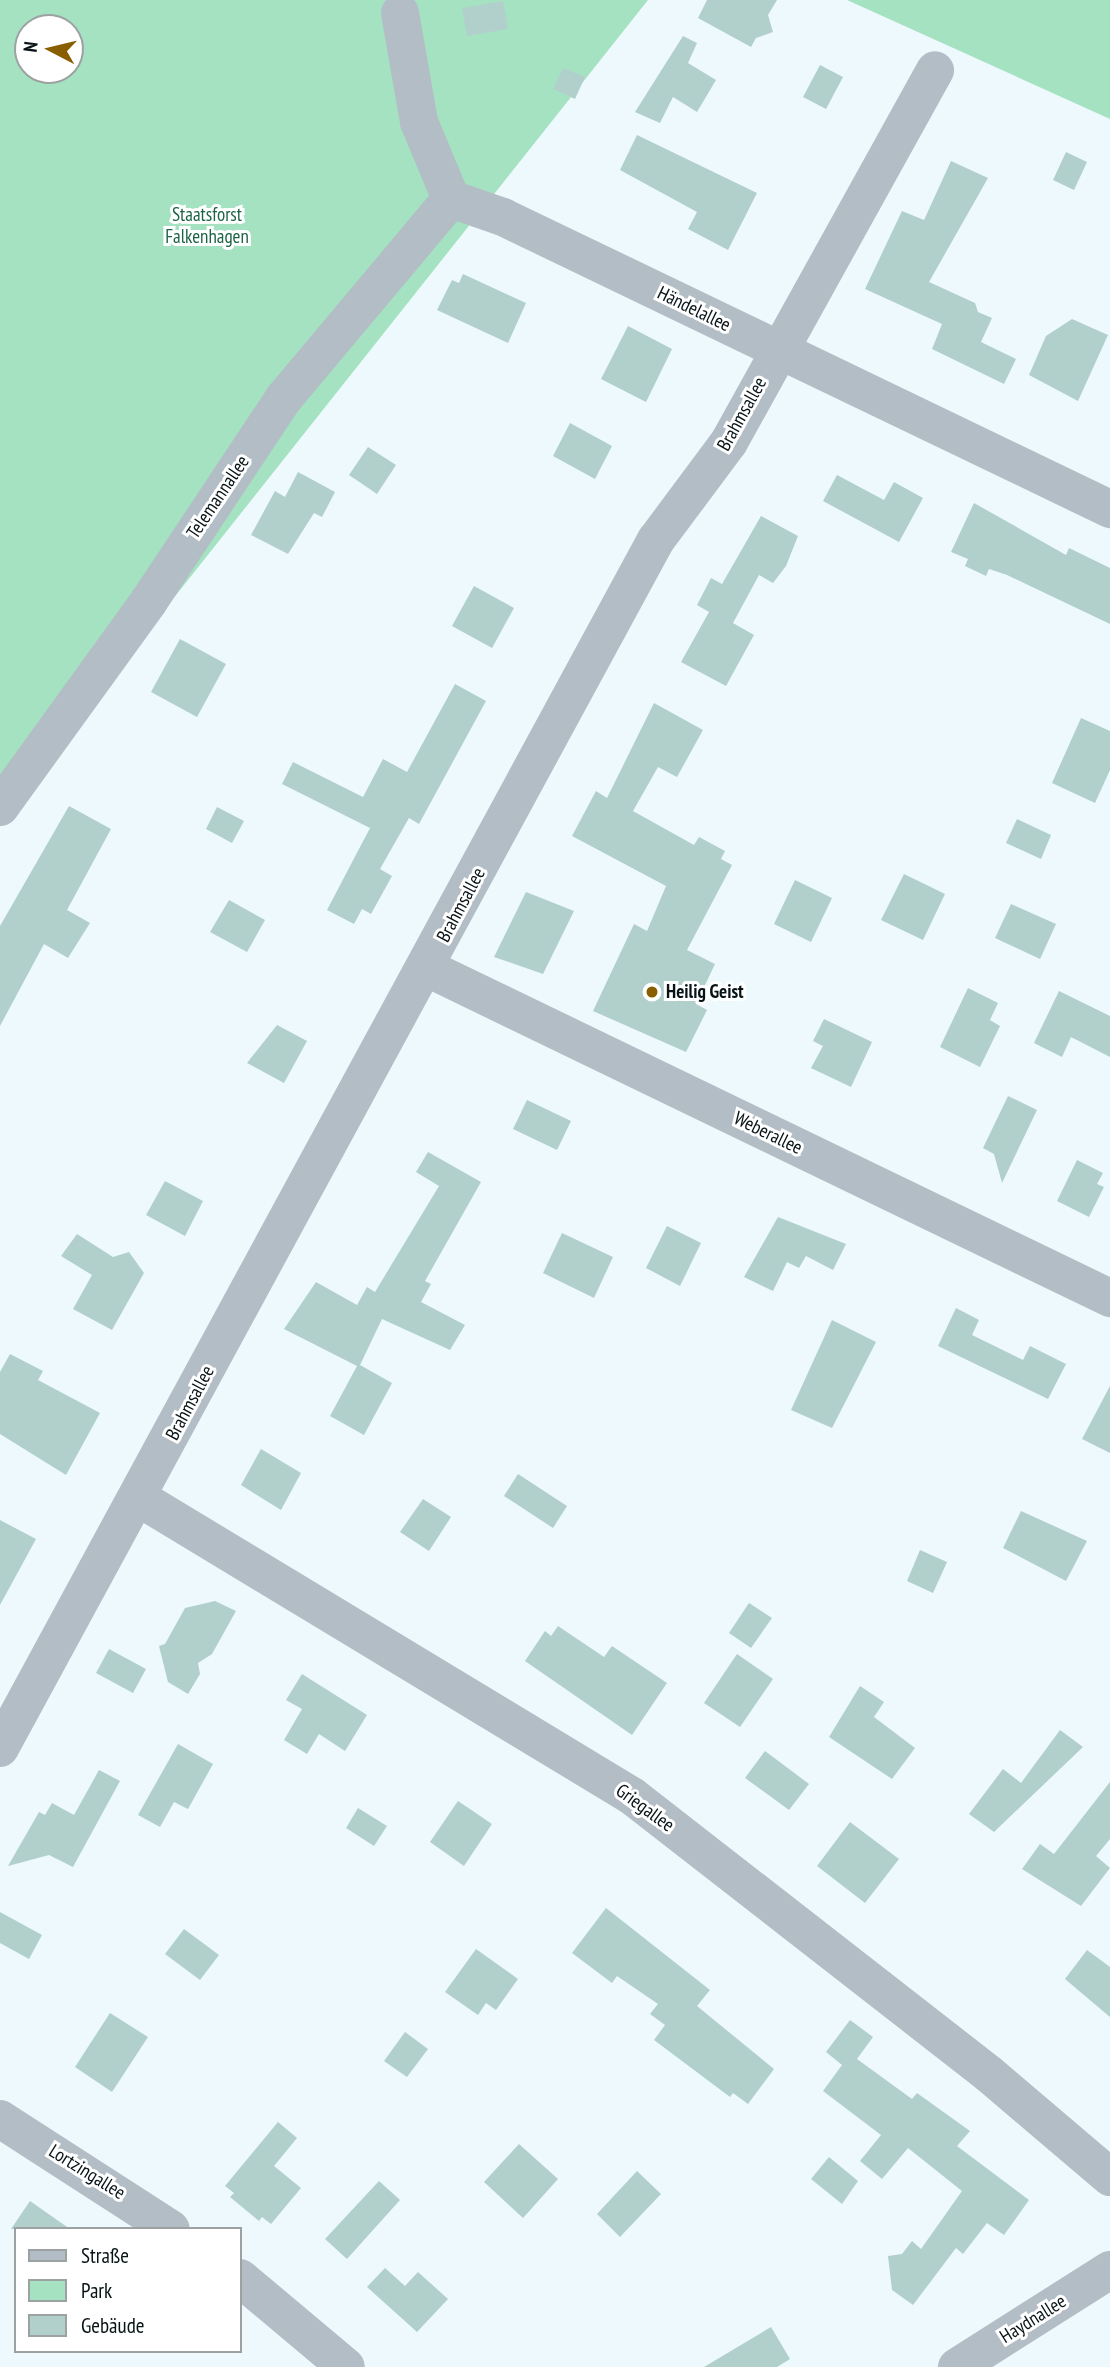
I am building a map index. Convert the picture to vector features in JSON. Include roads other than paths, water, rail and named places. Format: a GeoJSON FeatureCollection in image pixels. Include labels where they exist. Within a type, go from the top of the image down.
{"type":"FeatureCollection","features":[{"type":"Feature","properties":{"kind":"street"},"geometry":{"type":"LineString","coordinates":[[400,13],[419,122],[451,199]]}},
{"type":"Feature","properties":{"kind":"street","name":"Brahmsallee"},"geometry":{"type":"LineString","coordinates":[[0,1748],[427,968],[656,540],[729,442],[935,70]]}},
{"type":"Feature","properties":{"kind":"street","name":"Händelallee"},"geometry":{"type":"LineString","coordinates":[[451,199],[503,217],[1110,509]]}},
{"type":"Feature","properties":{"kind":"street","name":"Telemannallee"},"geometry":{"type":"LineString","coordinates":[[0,807],[149,601],[284,398],[451,199]]}},
{"type":"Feature","properties":{"kind":"street","name":"Weberallee"},"geometry":{"type":"LineString","coordinates":[[427,968],[1110,1298]]}},
{"type":"Feature","properties":{"kind":"street","name":"Griegallee"},"geometry":{"type":"LineString","coordinates":[[139,1498],[632,1796],[989,2074],[1110,2177]]}},
{"type":"Feature","properties":{"kind":"street","name":"Lortzingallee"},"geometry":{"type":"LineString","coordinates":[[0,2119],[168,2227]]}},
{"type":"Feature","properties":{"kind":"street","name":"Haydnallee"},"geometry":{"type":"LineString","coordinates":[[957,2367],[1110,2270]]}},
{"type":"Feature","properties":{"kind":"street"},"geometry":{"type":"LineString","coordinates":[[242,2280],[346,2367]]}},
{"type":"Feature","properties":{"kind":"place","name":"Heilig Geist"},"geometry":{"type":"Point","coordinates":[652,992]}},
{"type":"Feature","properties":{"kind":"park label","name":"Staatsforst Falkenhagen"},"geometry":{"type":"Point","coordinates":[207,226]}}]}
